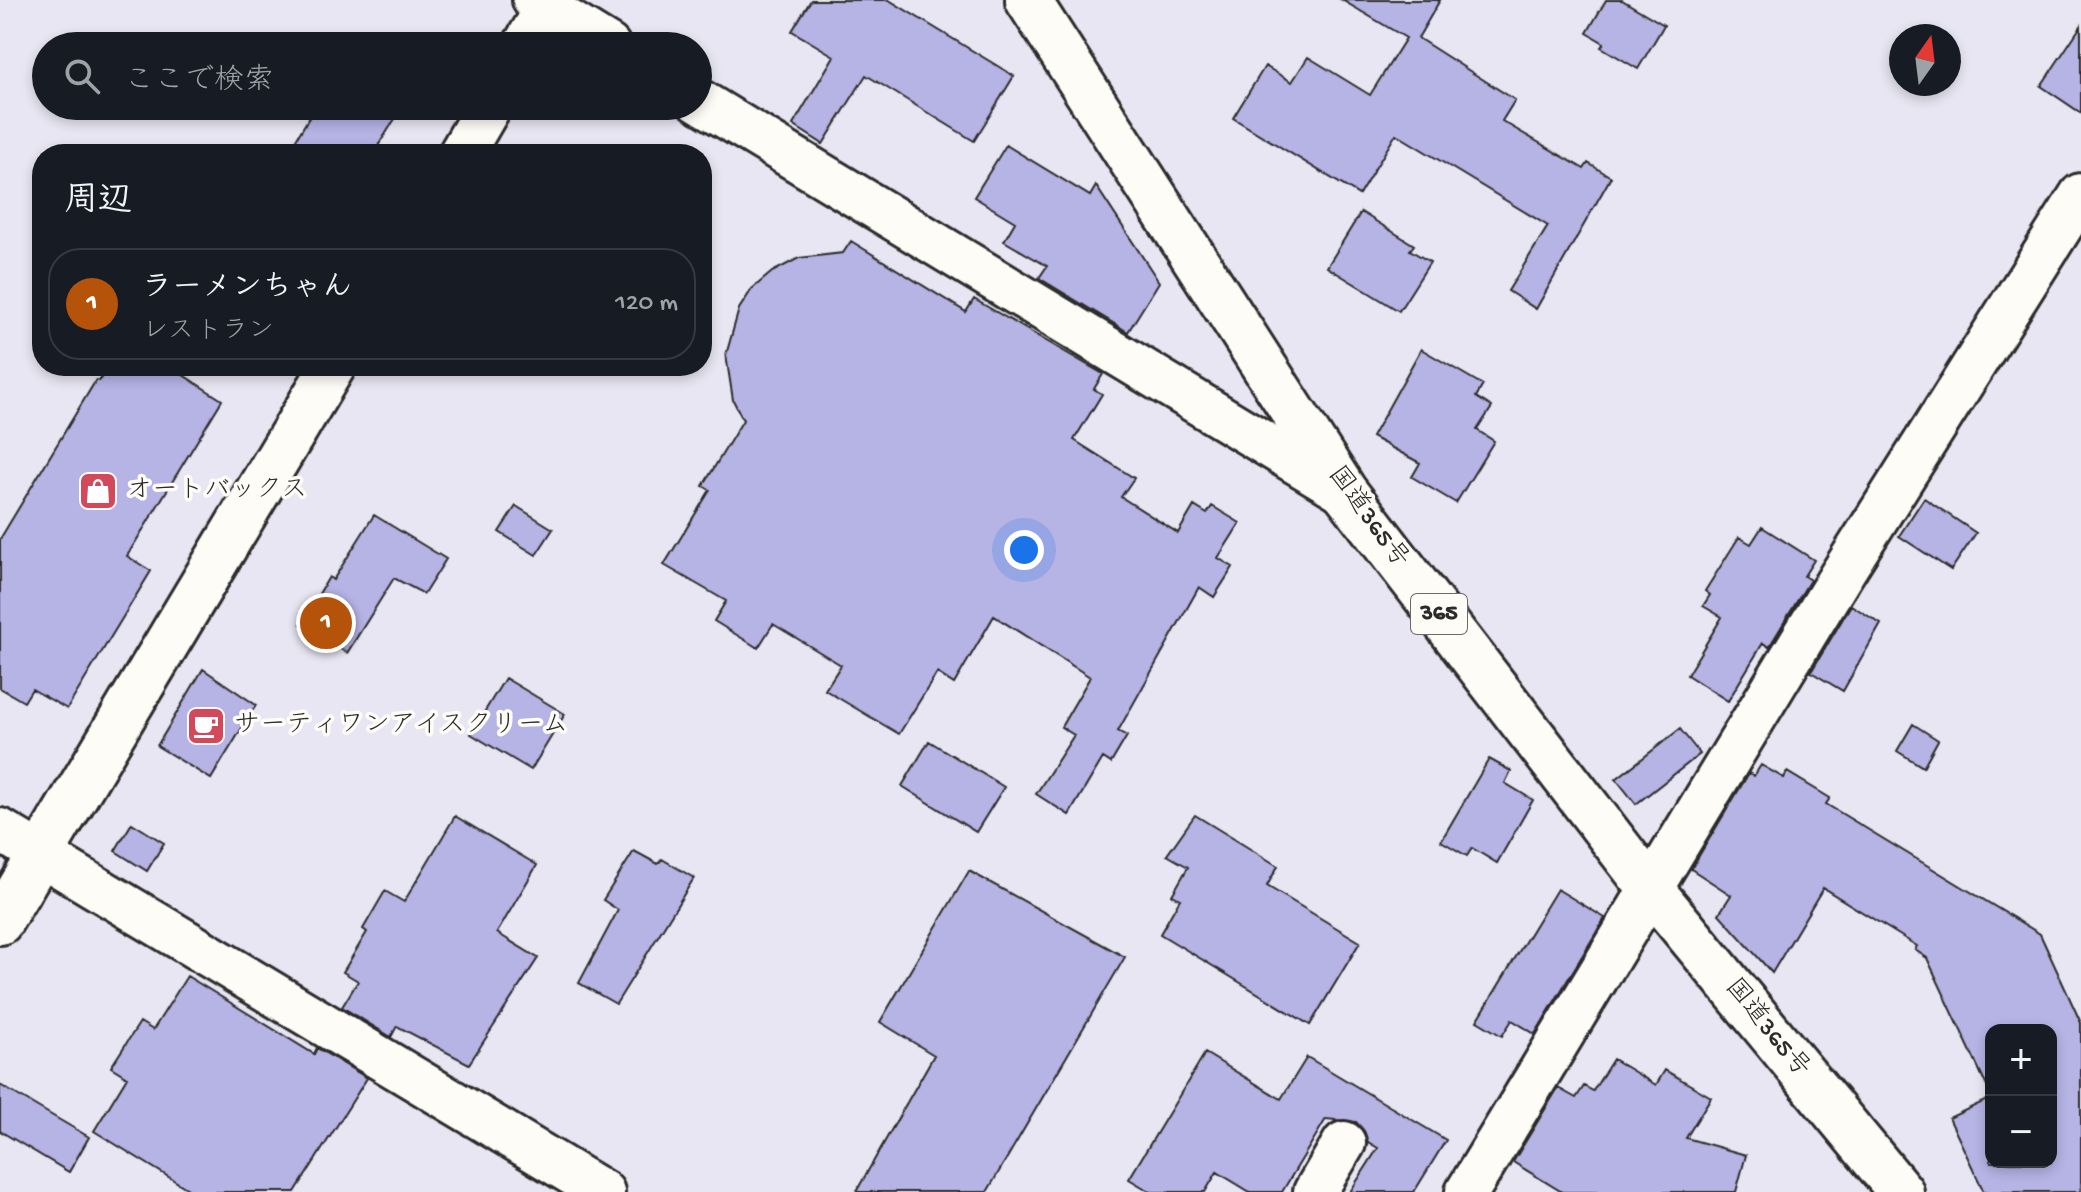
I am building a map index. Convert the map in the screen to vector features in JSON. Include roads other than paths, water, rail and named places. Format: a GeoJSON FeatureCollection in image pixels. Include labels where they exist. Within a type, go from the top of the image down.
{"type":"FeatureCollection","features":[{"type":"Feature","properties":{"kind":"main road","name":"国道365号"},"geometry":{"type":"LineString","coordinates":[[1028,0],[1345,492],[1650,888],[1901,1192]]}},
{"type":"Feature","properties":{"kind":"main road"},"geometry":{"type":"LineString","coordinates":[[532,32],[545,3]]}},
{"type":"Feature","properties":{"kind":"main road"},"geometry":{"type":"LineString","coordinates":[[467,144],[481,120]]}},
{"type":"Feature","properties":{"kind":"main road"},"geometry":{"type":"LineString","coordinates":[[0,922],[327,376]]}},
{"type":"Feature","properties":{"kind":"street"},"geometry":{"type":"LineString","coordinates":[[545,3],[588,32]]}},
{"type":"Feature","properties":{"kind":"street"},"geometry":{"type":"LineString","coordinates":[[712,108],[1345,492]]}},
{"type":"Feature","properties":{"kind":"street"},"geometry":{"type":"LineString","coordinates":[[1467,1192],[1840,577],[2081,195]]}},
{"type":"Feature","properties":{"kind":"street"},"geometry":{"type":"LineString","coordinates":[[0,830],[603,1192]]}},
{"type":"Feature","properties":{"kind":"street"},"geometry":{"type":"LineString","coordinates":[[1315,1192],[1344,1143]]}},
{"type":"Feature","properties":{"kind":"place","name":"オートバックス"},"geometry":{"type":"Point","coordinates":[98,491]}},
{"type":"Feature","properties":{"kind":"place","name":"ラーメンちゃん"},"geometry":{"type":"Point","coordinates":[326,623]}},
{"type":"Feature","properties":{"kind":"place","name":"サーティワンアイスクリーム"},"geometry":{"type":"Point","coordinates":[206,726]}}]}
